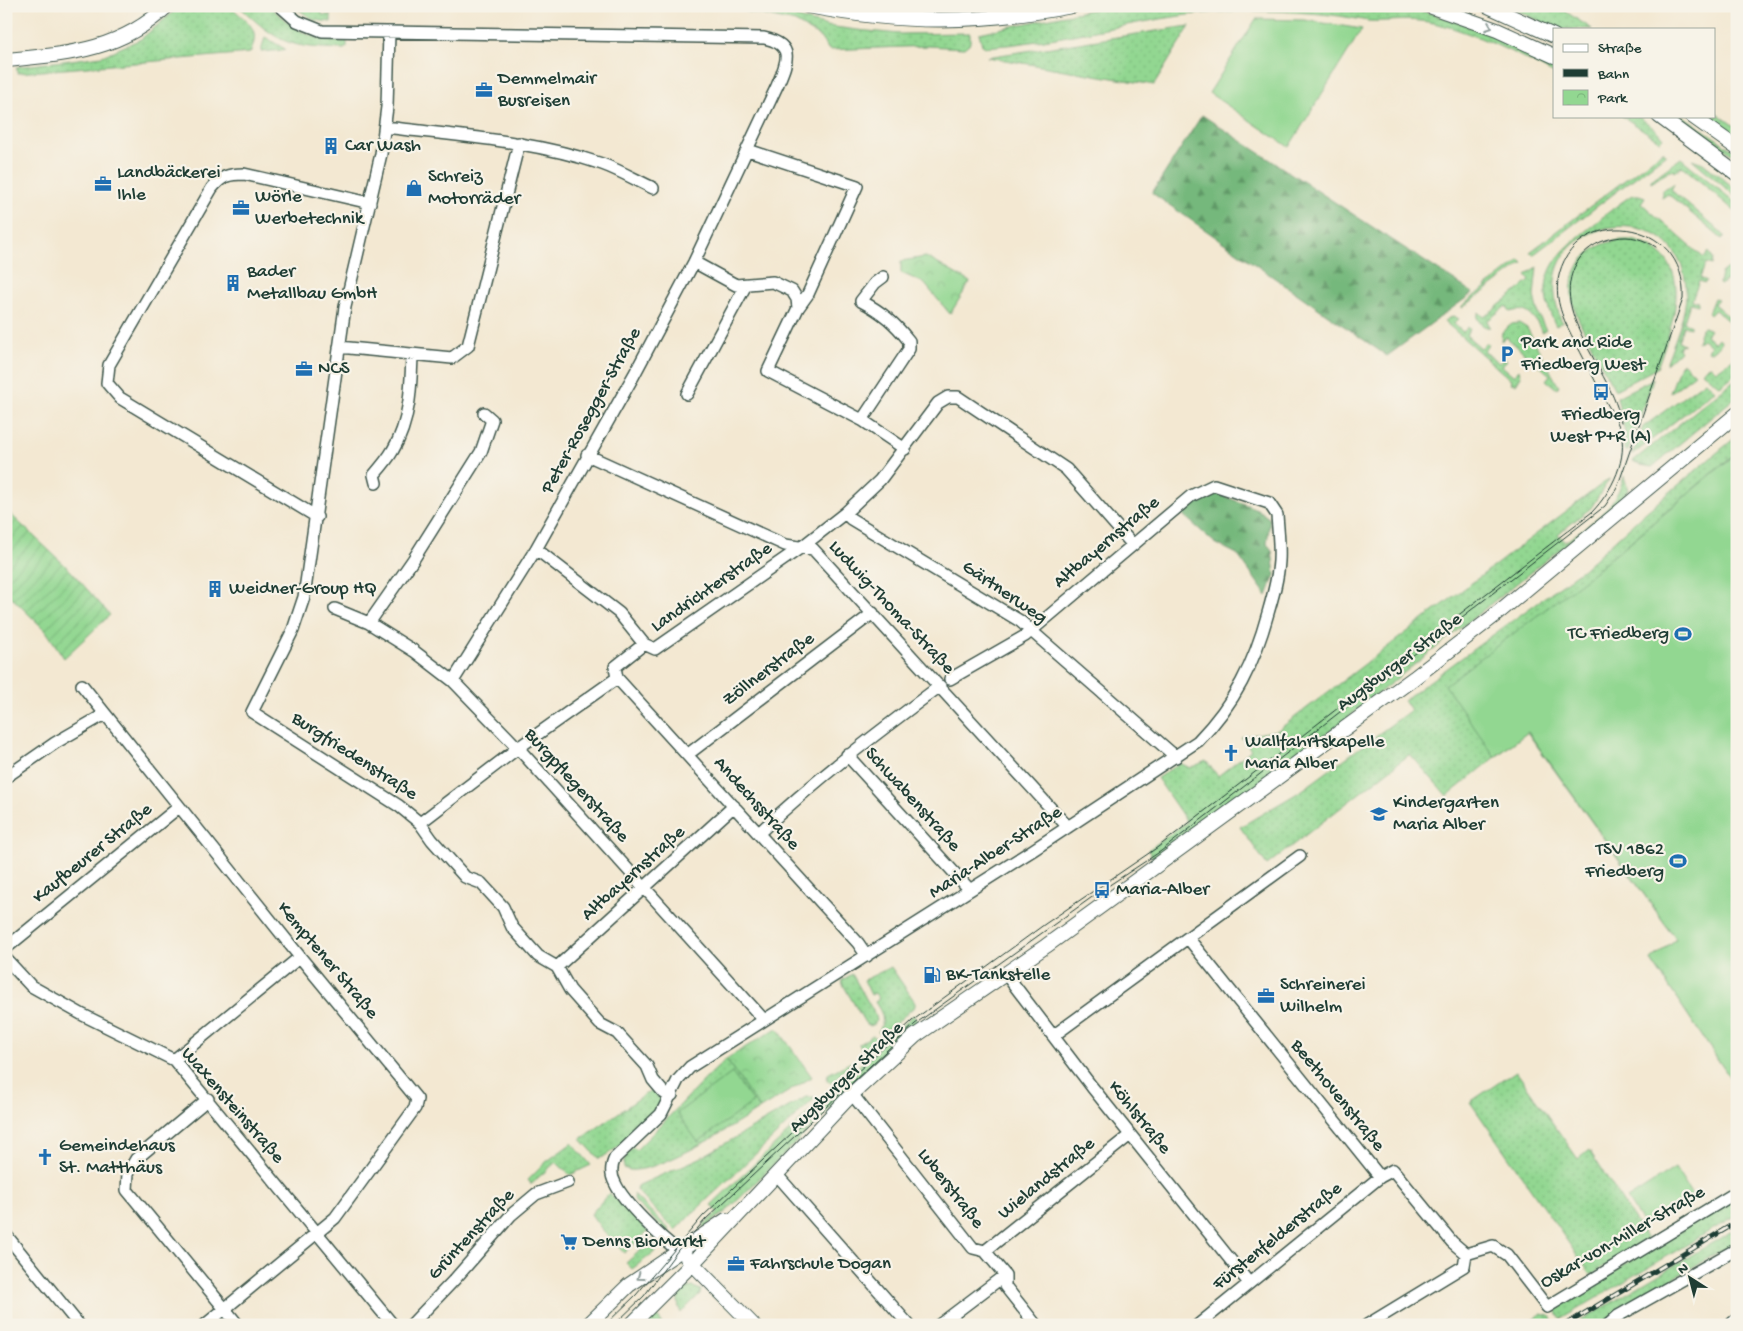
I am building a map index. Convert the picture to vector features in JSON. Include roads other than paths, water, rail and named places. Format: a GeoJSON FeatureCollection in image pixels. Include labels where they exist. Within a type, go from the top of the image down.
{"type":"FeatureCollection","features":[{"type":"Feature","properties":{"kind":"main road"},"geometry":{"type":"LineString","coordinates":[[6,60],[71,54],[94,48],[122,38],[145,25],[167,6]]}},
{"type":"Feature","properties":{"kind":"main road"},"geometry":{"type":"LineString","coordinates":[[808,6],[868,17],[956,21],[995,18],[1072,6]]}},
{"type":"Feature","properties":{"kind":"main road"},"geometry":{"type":"LineString","coordinates":[[1429,6],[1497,30],[1553,56]]}},
{"type":"Feature","properties":{"kind":"main road"},"geometry":{"type":"LineString","coordinates":[[1488,6],[1553,36]]}},
{"type":"Feature","properties":{"kind":"main road"},"geometry":{"type":"LineString","coordinates":[[1662,118],[1737,174]]}},
{"type":"Feature","properties":{"kind":"main road"},"geometry":{"type":"LineString","coordinates":[[1695,118],[1737,148]]}},
{"type":"Feature","properties":{"kind":"main road","name":"Augsburger Straße"},"geometry":{"type":"LineString","coordinates":[[631,1325],[693,1263],[852,1094],[915,1036],[1055,939],[1414,678],[1494,616],[1737,414]]}},
{"type":"Feature","properties":{"kind":"main road"},"geometry":{"type":"LineString","coordinates":[[588,1325],[629,1285],[741,1210]]}},
{"type":"Feature","properties":{"kind":"main road"},"geometry":{"type":"LineString","coordinates":[[679,1251],[753,1325]]}},
{"type":"Feature","properties":{"kind":"street"},"geometry":{"type":"LineString","coordinates":[[282,7],[297,21],[322,31],[390,32],[385,127],[370,203],[345,307],[317,517],[120,398],[107,383],[109,365],[212,188],[220,179],[228,174],[244,174],[370,203]]}},
{"type":"Feature","properties":{"kind":"street","name":"Peter-Rosegger-Straße"},"geometry":{"type":"LineString","coordinates":[[390,32],[764,38],[778,42],[784,48],[786,56],[784,68],[748,150],[694,262],[634,376],[587,455],[536,549],[453,681]]}},
{"type":"Feature","properties":{"kind":"street"},"geometry":{"type":"LineString","coordinates":[[385,127],[519,143],[603,164],[653,188]]}},
{"type":"Feature","properties":{"kind":"street"},"geometry":{"type":"LineString","coordinates":[[339,347],[452,358],[468,346],[519,143]]}},
{"type":"Feature","properties":{"kind":"street"},"geometry":{"type":"LineString","coordinates":[[748,150],[857,186],[808,294],[798,308],[768,371],[862,420],[905,449]]}},
{"type":"Feature","properties":{"kind":"street"},"geometry":{"type":"LineString","coordinates":[[694,262],[736,285],[773,282],[792,291],[798,299],[798,308]]}},
{"type":"Feature","properties":{"kind":"street"},"geometry":{"type":"LineString","coordinates":[[862,420],[909,349],[910,341],[896,324],[881,311],[862,301],[875,282],[883,277]]}},
{"type":"Feature","properties":{"kind":"street"},"geometry":{"type":"LineString","coordinates":[[688,394],[746,285]]}},
{"type":"Feature","properties":{"kind":"street"},"geometry":{"type":"LineString","coordinates":[[376,483],[374,475],[393,450],[404,426],[412,376],[412,355]]}},
{"type":"Feature","properties":{"kind":"street","name":"Landrichterstraße"},"geometry":{"type":"LineString","coordinates":[[617,678],[615,666],[644,644],[655,649],[803,546],[845,513],[880,480],[938,403],[948,398],[958,397],[1066,468],[1133,545]]}},
{"type":"Feature","properties":{"kind":"street"},"geometry":{"type":"LineString","coordinates":[[369,623],[413,560],[481,452],[492,420],[484,413]]}},
{"type":"Feature","properties":{"kind":"street","name":"Ludwig-Thoma-Straße"},"geometry":{"type":"LineString","coordinates":[[587,455],[785,545],[803,546],[813,549],[872,613],[945,682],[1068,827]]}},
{"type":"Feature","properties":{"kind":"street","name":"Altbayernstraße"},"geometry":{"type":"LineString","coordinates":[[759,833],[798,796],[847,755],[945,682],[1031,630],[1191,496],[1214,485],[1269,503]]}},
{"type":"Feature","properties":{"kind":"street","name":"Maria-Alber-Straße"},"geometry":{"type":"LineString","coordinates":[[679,1251],[649,1224],[615,1184],[611,1166],[615,1158],[654,1122],[672,1096],[678,1080],[690,1067],[867,956],[1176,757],[1198,741],[1220,719],[1246,676],[1260,643],[1277,582],[1279,560],[1277,515],[1269,503]]}},
{"type":"Feature","properties":{"kind":"street","name":"Gärtnerweg"},"geometry":{"type":"LineString","coordinates":[[845,513],[851,519],[1020,621],[1176,757]]}},
{"type":"Feature","properties":{"kind":"street","name":"Burgfriedenstraße"},"geometry":{"type":"LineString","coordinates":[[317,517],[304,597],[293,630],[252,712],[400,806],[420,822],[432,840],[465,877],[481,884],[503,907],[512,928],[538,956],[557,967],[570,990],[600,1024],[617,1033],[647,1066],[652,1080],[664,1093],[672,1096]]}},
{"type":"Feature","properties":{"kind":"street"},"geometry":{"type":"LineString","coordinates":[[536,549],[619,613],[644,644]]}},
{"type":"Feature","properties":{"kind":"street","name":"Burgpflegerstraße"},"geometry":{"type":"LineString","coordinates":[[334,609],[369,623],[414,650],[453,681],[518,748],[764,1020]]}},
{"type":"Feature","properties":{"kind":"street","name":"Zöllnerstraße"},"geometry":{"type":"LineString","coordinates":[[687,755],[872,613]]}},
{"type":"Feature","properties":{"kind":"street"},"geometry":{"type":"LineString","coordinates":[[420,822],[518,748],[617,678]]}},
{"type":"Feature","properties":{"kind":"street","name":"Andechsstraße"},"geometry":{"type":"LineString","coordinates":[[617,678],[858,943],[867,956]]}},
{"type":"Feature","properties":{"kind":"street","name":"Kemptener Straße"},"geometry":{"type":"LineString","coordinates":[[82,685],[300,957],[417,1099],[414,1108],[374,1167],[335,1218],[317,1233]]}},
{"type":"Feature","properties":{"kind":"street"},"geometry":{"type":"LineString","coordinates":[[6,777],[55,743],[105,714]]}},
{"type":"Feature","properties":{"kind":"street","name":"Schwabenstraße"},"geometry":{"type":"LineString","coordinates":[[847,755],[970,890]]}},
{"type":"Feature","properties":{"kind":"street","name":"Altbayernstraße"},"geometry":{"type":"LineString","coordinates":[[557,967],[734,806]]}},
{"type":"Feature","properties":{"kind":"street","name":"Kaufbeurer Straße"},"geometry":{"type":"LineString","coordinates":[[6,948],[179,807]]}},
{"type":"Feature","properties":{"kind":"street"},"geometry":{"type":"LineString","coordinates":[[1053,1036],[1300,856]]}},
{"type":"Feature","properties":{"kind":"street","name":"Beethovenstraße"},"geometry":{"type":"LineString","coordinates":[[1188,938],[1380,1177],[1393,1170],[1452,1242],[1466,1254]]}},
{"type":"Feature","properties":{"kind":"street"},"geometry":{"type":"LineString","coordinates":[[174,1060],[300,957]]}},
{"type":"Feature","properties":{"kind":"street","name":"Waxensteinstraße"},"geometry":{"type":"LineString","coordinates":[[6,959],[31,986],[83,1015],[174,1060],[393,1325]]}},
{"type":"Feature","properties":{"kind":"street","name":"Köhlstraße"},"geometry":{"type":"LineString","coordinates":[[1005,973],[1130,1135],[1249,1283]]}},
{"type":"Feature","properties":{"kind":"street","name":"Luberstraße"},"geometry":{"type":"LineString","coordinates":[[852,1094],[973,1248],[985,1251],[1004,1275],[1005,1286],[1036,1325]]}},
{"type":"Feature","properties":{"kind":"street"},"geometry":{"type":"LineString","coordinates":[[208,1099],[136,1159],[128,1173],[127,1190],[238,1325]]}},
{"type":"Feature","properties":{"kind":"street","name":"Wielandstraße"},"geometry":{"type":"LineString","coordinates":[[985,1251],[1130,1135]]}},
{"type":"Feature","properties":{"kind":"street"},"geometry":{"type":"LineString","coordinates":[[777,1175],[909,1325]]}},
{"type":"Feature","properties":{"kind":"street","name":"Fürstenfelderstraße"},"geometry":{"type":"LineString","coordinates":[[1198,1325],[1380,1177]]}},
{"type":"Feature","properties":{"kind":"street","name":"Grüntenstraße"},"geometry":{"type":"LineString","coordinates":[[411,1325],[456,1279],[511,1215],[536,1194],[568,1182]]}},
{"type":"Feature","properties":{"kind":"street","name":"Oskar-von-Miller-Straße"},"geometry":{"type":"LineString","coordinates":[[1466,1254],[1493,1246],[1508,1255],[1546,1307],[1737,1192]]}},
{"type":"Feature","properties":{"kind":"street"},"geometry":{"type":"LineString","coordinates":[[205,1325],[317,1233]]}},
{"type":"Feature","properties":{"kind":"street"},"geometry":{"type":"LineString","coordinates":[[6,1235],[79,1325]]}},
{"type":"Feature","properties":{"kind":"street"},"geometry":{"type":"LineString","coordinates":[[1608,1325],[1618,1316],[1737,1249]]}},
{"type":"Feature","properties":{"kind":"street"},"geometry":{"type":"LineString","coordinates":[[1367,1325],[1464,1266],[1466,1254]]}},
{"type":"Feature","properties":{"kind":"street"},"geometry":{"type":"LineString","coordinates":[[939,1325],[1004,1275]]}},
{"type":"Feature","properties":{"kind":"street"},"geometry":{"type":"LineString","coordinates":[[1730,1325],[1737,1319]]}},
{"type":"Feature","properties":{"kind":"tram line"},"geometry":{"type":"LineString","coordinates":[[605,1325],[636,1295],[703,1216],[912,1021],[1045,924],[1158,847],[1592,512],[1606,494],[1617,473],[1622,451],[1622,440],[1616,420],[1563,317],[1559,303],[1558,280],[1567,255],[1584,239],[1605,230],[1627,230],[1649,236],[1667,250],[1680,271],[1683,299],[1617,488],[1605,506],[1161,851],[1102,890],[915,1024],[706,1219],[678,1250],[644,1296],[614,1325]]}},
{"type":"Feature","properties":{"kind":"tram line"},"geometry":{"type":"LineString","coordinates":[[1621,422],[1615,402],[1575,319],[1570,298],[1571,278],[1583,254],[1591,247],[1605,240],[1631,237],[1656,247]]}},
{"type":"Feature","properties":{"kind":"railway"},"geometry":{"type":"LineString","coordinates":[[1565,1325],[1737,1222]]}},
{"type":"Feature","properties":{"kind":"place","name":"Demmelmair Busreisen"},"geometry":{"type":"Point","coordinates":[484,90]}},
{"type":"Feature","properties":{"kind":"place","name":"Car Wash"},"geometry":{"type":"Point","coordinates":[331,146]}},
{"type":"Feature","properties":{"kind":"place","name":"Landbäckerei Ihle"},"geometry":{"type":"Point","coordinates":[103,184]}},
{"type":"Feature","properties":{"kind":"place","name":"Schreiz Motorräder"},"geometry":{"type":"Point","coordinates":[414,188]}},
{"type":"Feature","properties":{"kind":"place","name":"Wörle Werbetechnik"},"geometry":{"type":"Point","coordinates":[241,208]}},
{"type":"Feature","properties":{"kind":"place","name":"Bader Metallbau GmbH"},"geometry":{"type":"Point","coordinates":[233,283]}},
{"type":"Feature","properties":{"kind":"place","name":"Park and Ride Friedberg West"},"geometry":{"type":"Point","coordinates":[1507,354]}},
{"type":"Feature","properties":{"kind":"place","name":"NCS"},"geometry":{"type":"Point","coordinates":[304,369]}},
{"type":"Feature","properties":{"kind":"place","name":"Friedberg West P+R (A)"},"geometry":{"type":"Point","coordinates":[1601,392]}},
{"type":"Feature","properties":{"kind":"place","name":"Weidner-Group HQ"},"geometry":{"type":"Point","coordinates":[215,589]}},
{"type":"Feature","properties":{"kind":"place","name":"TC Friedberg"},"geometry":{"type":"Point","coordinates":[1683,634]}},
{"type":"Feature","properties":{"kind":"place","name":"Wallfahrtskapelle Maria Alber"},"geometry":{"type":"Point","coordinates":[1231,753]}},
{"type":"Feature","properties":{"kind":"place","name":"Kindergarten Maria Alber"},"geometry":{"type":"Point","coordinates":[1379,814]}},
{"type":"Feature","properties":{"kind":"place","name":"TSV 1862 Friedberg"},"geometry":{"type":"Point","coordinates":[1678,861]}},
{"type":"Feature","properties":{"kind":"place","name":"Maria-Alber"},"geometry":{"type":"Point","coordinates":[1102,890]}},
{"type":"Feature","properties":{"kind":"place","name":"BK-Tankstelle"},"geometry":{"type":"Point","coordinates":[932,975]}},
{"type":"Feature","properties":{"kind":"place","name":"Schreinerei Wilhelm"},"geometry":{"type":"Point","coordinates":[1266,996]}},
{"type":"Feature","properties":{"kind":"place","name":"Gemeindehaus St. Matthäus"},"geometry":{"type":"Point","coordinates":[45,1157]}},
{"type":"Feature","properties":{"kind":"place","name":"Denns BioMarkt"},"geometry":{"type":"Point","coordinates":[569,1242]}},
{"type":"Feature","properties":{"kind":"place","name":"Fahrschule Dogan"},"geometry":{"type":"Point","coordinates":[736,1264]}}]}
